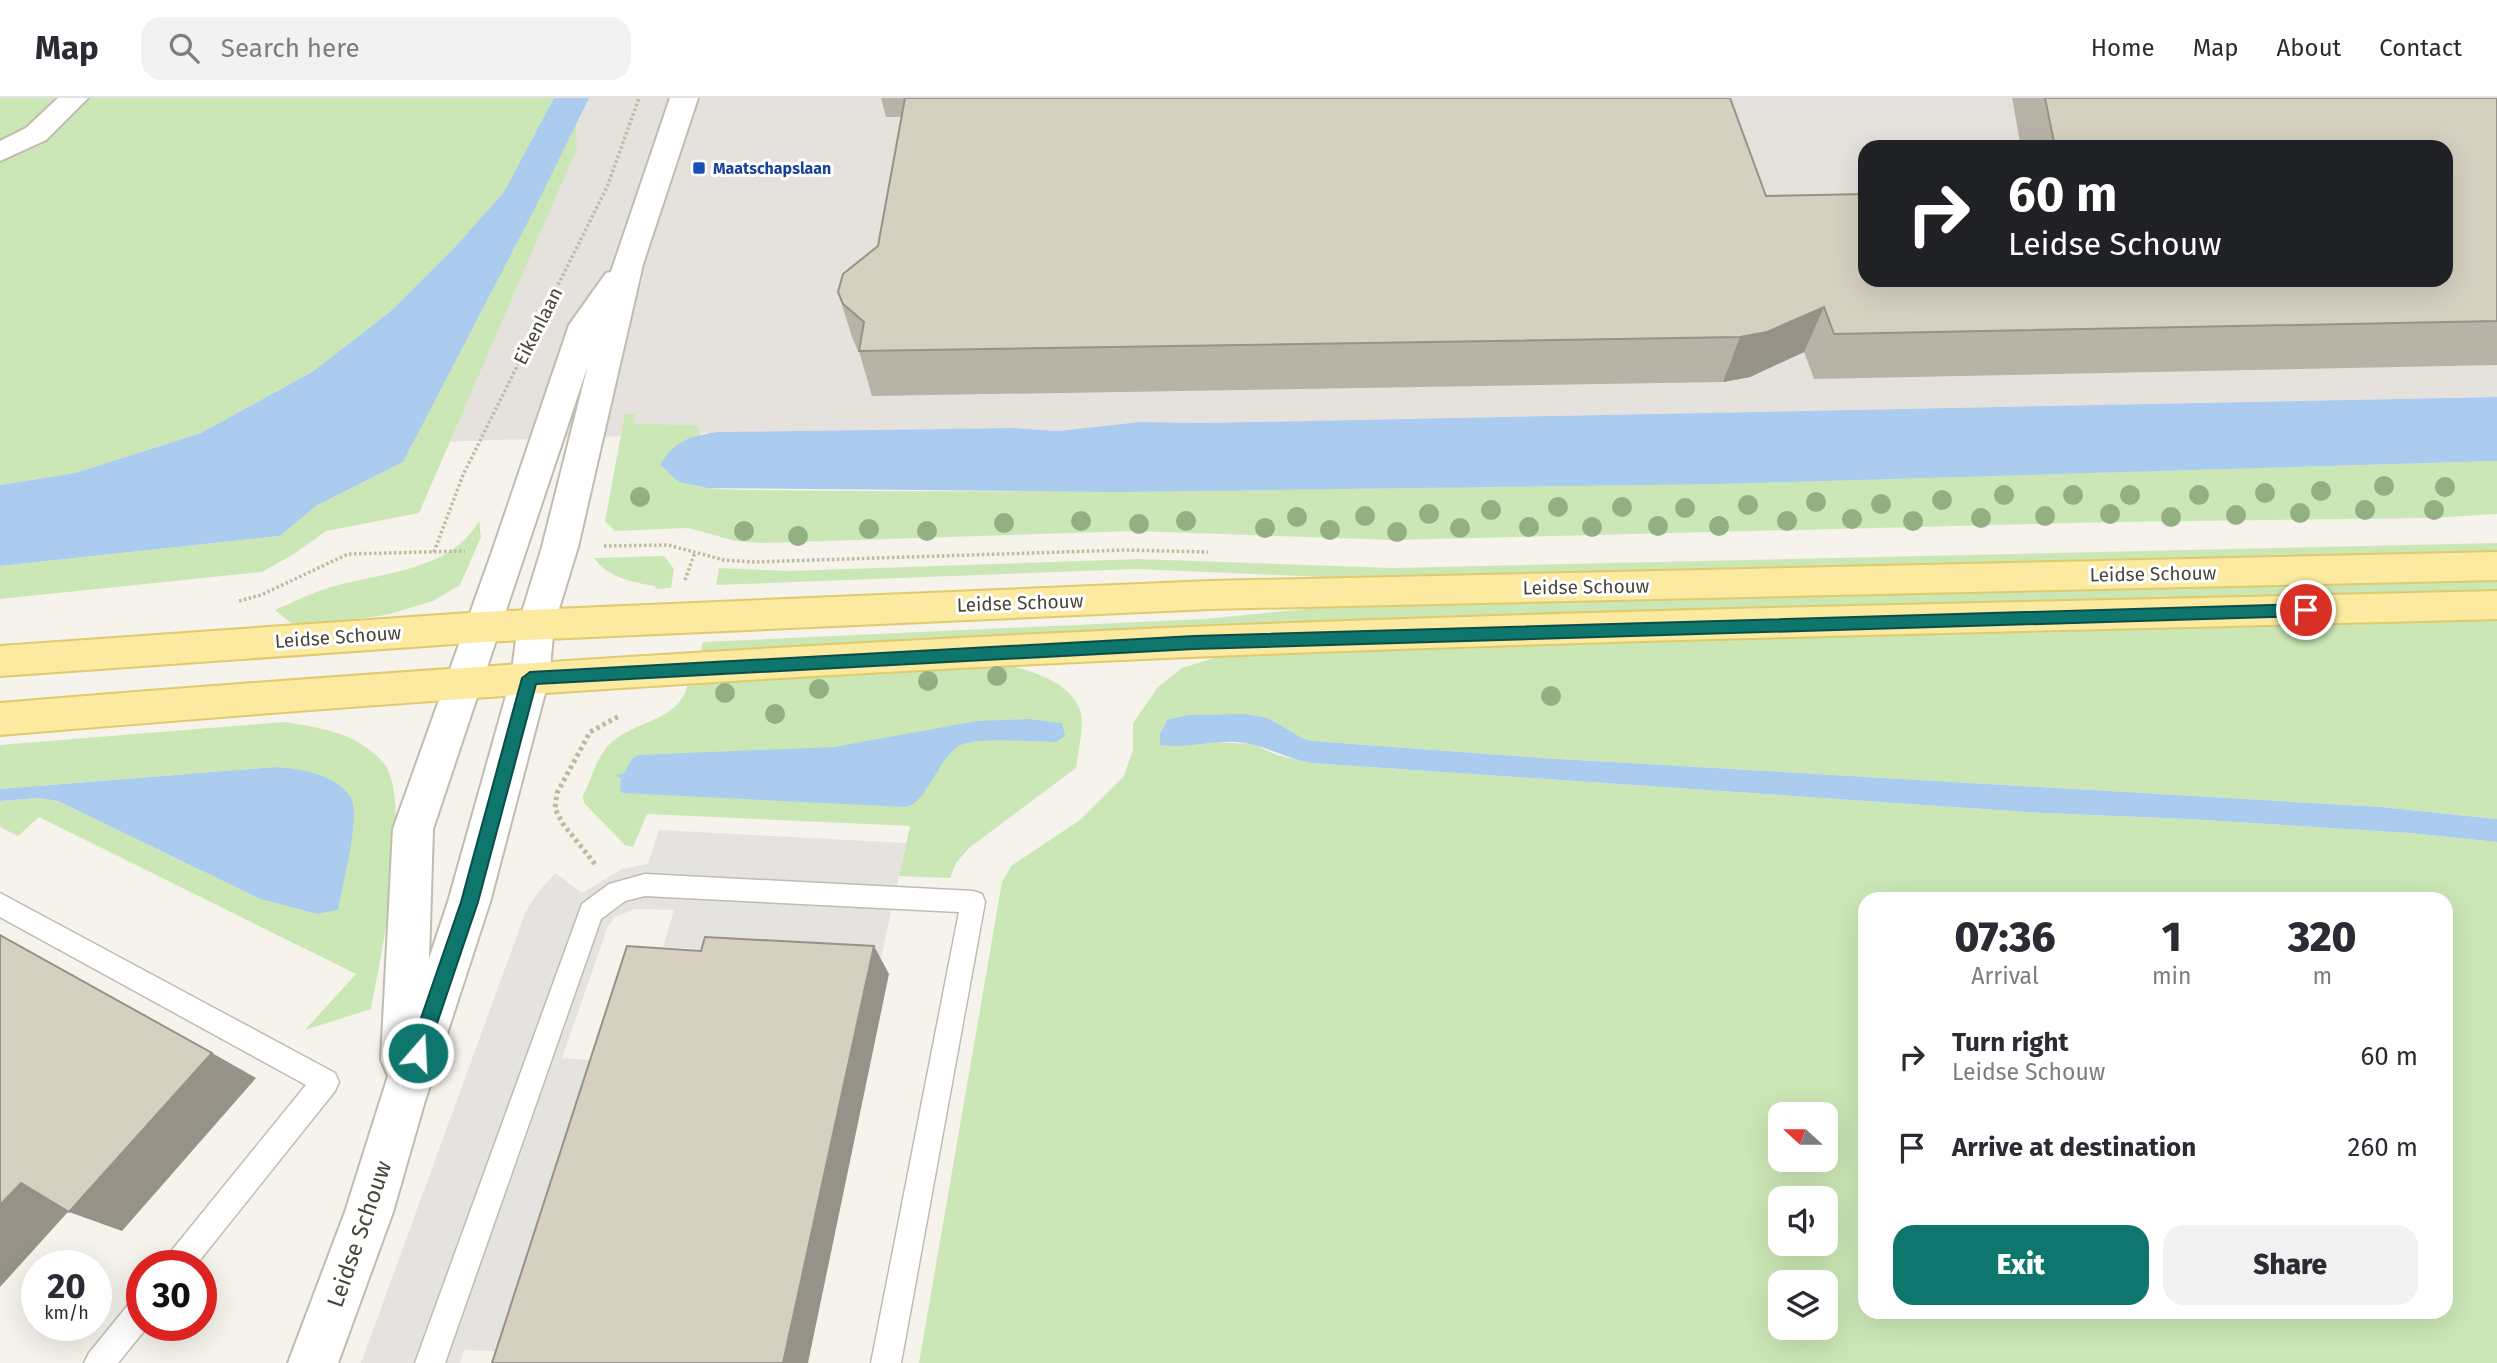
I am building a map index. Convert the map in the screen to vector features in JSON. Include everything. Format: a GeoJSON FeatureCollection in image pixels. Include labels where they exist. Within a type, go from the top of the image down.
{"type":"FeatureCollection","features":[{"type":"Feature","properties":{"kind":"main road","name":"Leidse Schouw"},"geometry":{"type":"LineString","coordinates":[[0,661],[676,617],[1210,594],[2497,566]]}},
{"type":"Feature","properties":{"kind":"main road","name":"Leidse Schouw"},"geometry":{"type":"LineString","coordinates":[[0,719],[288,694],[665,669],[1209,642],[1612,628],[2497,605]]}},
{"type":"Feature","properties":{"kind":"street"},"geometry":{"type":"LineString","coordinates":[[0,152],[36,134],[74,98]]}},
{"type":"Feature","properties":{"kind":"street"},"geometry":{"type":"LineString","coordinates":[[530,678],[536,625],[560,547],[628,264],[684,98]]}},
{"type":"Feature","properties":{"kind":"street"},"geometry":{"type":"LineString","coordinates":[[463,682],[585,325],[628,264]]}},
{"type":"Feature","properties":{"kind":"street","name":"Leidse Schouw"},"geometry":{"type":"LineString","coordinates":[[313,1363],[369,1212],[401,1104],[469,902],[530,678]]}},
{"type":"Feature","properties":{"kind":"street","name":"Leidse Schouw"},"geometry":{"type":"LineString","coordinates":[[401,1104],[413,830],[463,682]]}},
{"type":"Feature","properties":{"kind":"lane"},"geometry":{"type":"LineString","coordinates":[[430,1363],[592,912],[618,892],[645,885],[973,902],[886,1363]]}},
{"type":"Feature","properties":{"kind":"lane"},"geometry":{"type":"LineString","coordinates":[[0,904],[326,1082],[190,1250]]}},
{"type":"Feature","properties":{"kind":"lane"},"geometry":{"type":"LineString","coordinates":[[99,1363],[126,1330]]}},
{"type":"Feature","properties":{"kind":"path","name":"Eikenlaan"},"geometry":{"type":"LineString","coordinates":[[434,552],[463,475],[607,187],[639,98]]}},
{"type":"Feature","properties":{"kind":"path"},"geometry":{"type":"LineString","coordinates":[[676,617],[689,562],[695,552]]}},
{"type":"Feature","properties":{"kind":"path"},"geometry":{"type":"LineString","coordinates":[[618,892],[563,824],[555,809],[557,793],[590,732],[607,721],[651,701],[661,690],[665,669]]}},
{"type":"Feature","properties":{"kind":"shaded area"},"geometry":{"type":"Polygon","coordinates":[[[554,98],[2497,98],[2497,397],[1203,423],[1140,422],[1058,431],[1014,428],[744,432],[283,447],[554,98]]]}},
{"type":"Feature","properties":{"kind":"shaded area"},"geometry":{"type":"Polygon","coordinates":[[[659,830],[906,843],[881,958],[663,947],[674,910],[635,909],[615,917],[608,926],[562,1058],[603,1061],[511,1352],[464,1350],[460,1363],[361,1363],[526,911],[555,873],[582,893],[622,869],[648,864],[659,830]]]}},
{"type":"Feature","properties":{"kind":"green space"},"geometry":{"type":"Polygon","coordinates":[[[0,98],[554,98],[504,192],[456,246],[391,311],[312,372],[201,433],[75,473],[0,485],[0,98]]]}},
{"type":"Feature","properties":{"kind":"green space"},"geometry":{"type":"Polygon","coordinates":[[[576,123],[577,148],[419,513],[326,531],[294,554],[262,572],[0,599],[0,566],[280,536],[316,506],[403,462],[576,123]]]}},
{"type":"Feature","properties":{"kind":"green space"},"geometry":{"type":"Polygon","coordinates":[[[625,414],[635,414],[634,424],[697,425],[700,435],[693,437],[660,465],[679,480],[689,484],[720,489],[962,491],[1401,488],[2497,461],[2497,514],[2430,518],[2114,522],[1394,540],[1135,531],[763,543],[736,541],[688,528],[615,531],[605,521],[625,414]]]}},
{"type":"Feature","properties":{"kind":"green space"},"geometry":{"type":"Polygon","coordinates":[[[479,521],[481,537],[460,585],[433,601],[386,615],[318,624],[291,623],[275,610],[331,587],[413,568],[433,560],[467,538],[479,521]]]}},
{"type":"Feature","properties":{"kind":"green space"},"geometry":{"type":"Polygon","coordinates":[[[2497,543],[2497,558],[1396,580],[1136,569],[716,585],[719,568],[789,571],[1139,559],[1393,568],[2497,543]]]}},
{"type":"Feature","properties":{"kind":"green space"},"geometry":{"type":"Polygon","coordinates":[[[664,556],[674,569],[671,588],[656,589],[655,586],[613,575],[594,558],[664,556]]]}},
{"type":"Feature","properties":{"kind":"green space"},"geometry":{"type":"Polygon","coordinates":[[[2497,579],[2497,592],[700,655],[703,642],[1205,619],[1345,605],[2497,579]]]}},
{"type":"Feature","properties":{"kind":"green space"},"geometry":{"type":"Polygon","coordinates":[[[2497,617],[2497,819],[2381,807],[1543,758],[1312,741],[1268,718],[1246,714],[1214,742],[1252,744],[1277,755],[1311,763],[2043,813],[2410,833],[2497,842],[2497,1363],[919,1363],[1002,882],[1011,866],[1080,820],[1124,776],[1133,750],[1133,723],[1158,687],[1182,668],[1227,654],[1514,643],[2497,617]]]}},
{"type":"Feature","properties":{"kind":"green space"},"geometry":{"type":"Polygon","coordinates":[[[1007,665],[1051,680],[1070,694],[1077,703],[1082,726],[1076,768],[969,848],[956,863],[950,878],[899,876],[910,826],[647,814],[633,847],[625,845],[584,803],[583,796],[606,748],[621,735],[668,712],[684,694],[688,681],[1007,665]]]}},
{"type":"Feature","properties":{"kind":"green space"},"geometry":{"type":"Polygon","coordinates":[[[284,722],[337,733],[372,751],[382,761],[391,779],[395,807],[392,880],[371,1009],[305,1030],[356,974],[39,817],[18,836],[0,827],[0,801],[38,798],[58,801],[260,899],[317,914],[275,767],[0,789],[0,745],[284,722]]]}},
{"type":"Feature","properties":{"kind":"water"},"geometry":{"type":"Polygon","coordinates":[[[554,98],[589,98],[403,462],[316,506],[280,536],[0,566],[0,485],[75,473],[201,433],[312,372],[391,311],[456,246],[504,192],[554,98]]]}},
{"type":"Feature","properties":{"kind":"water"},"geometry":{"type":"Polygon","coordinates":[[[2497,397],[2497,461],[1716,484],[1117,492],[707,488],[679,482],[660,465],[671,450],[684,441],[718,432],[1014,428],[1058,431],[1140,422],[1203,423],[2497,397]]]}},
{"type":"Feature","properties":{"kind":"water"},"geometry":{"type":"Polygon","coordinates":[[[1246,714],[1268,718],[1312,741],[1543,758],[2381,807],[2497,819],[2497,842],[2410,833],[2043,813],[1311,763],[1256,745],[1237,742],[1160,745],[1160,734],[1167,720],[1188,715],[1246,714]]]}},
{"type":"Feature","properties":{"kind":"water"},"geometry":{"type":"Polygon","coordinates":[[[1028,719],[1062,723],[1065,736],[1056,742],[994,740],[963,744],[947,757],[921,796],[906,807],[623,793],[620,790],[621,778],[615,776],[624,773],[633,758],[638,755],[834,747],[977,721],[1028,719]]]}},
{"type":"Feature","properties":{"kind":"water"},"geometry":{"type":"Polygon","coordinates":[[[275,767],[326,777],[350,796],[353,805],[353,833],[338,910],[317,914],[260,899],[58,801],[38,798],[0,801],[0,789],[275,767]]]}},
{"type":"Feature","properties":{"kind":"building"},"geometry":{"type":"Polygon","coordinates":[[[905,98],[1730,98],[1766,196],[1858,194],[1858,287],[2453,287],[2453,140],[2054,140],[2045,98],[2497,98],[2497,321],[1834,334],[1824,307],[1767,332],[1740,337],[859,351],[864,322],[843,304],[838,292],[843,274],[878,246],[905,98]]]}},
{"type":"Feature","properties":{"kind":"building"},"geometry":{"type":"Polygon","coordinates":[[[0,935],[212,1053],[69,1212],[21,1183],[0,1205],[0,935]]]}},
{"type":"Feature","properties":{"kind":"building"},"geometry":{"type":"Polygon","coordinates":[[[705,937],[874,946],[783,1363],[492,1363],[627,946],[701,951],[705,937]]]}},
{"type":"Feature","properties":{"kind":"place","name":"Maatschapslaan"},"geometry":{"type":"Point","coordinates":[699,168]}},
{"type":"Feature","properties":{"kind":"route"},"geometry":{"type":"LineString","coordinates":[[418,1053],[469,902],[530,678],[1194,642],[2306,610]]}}]}
